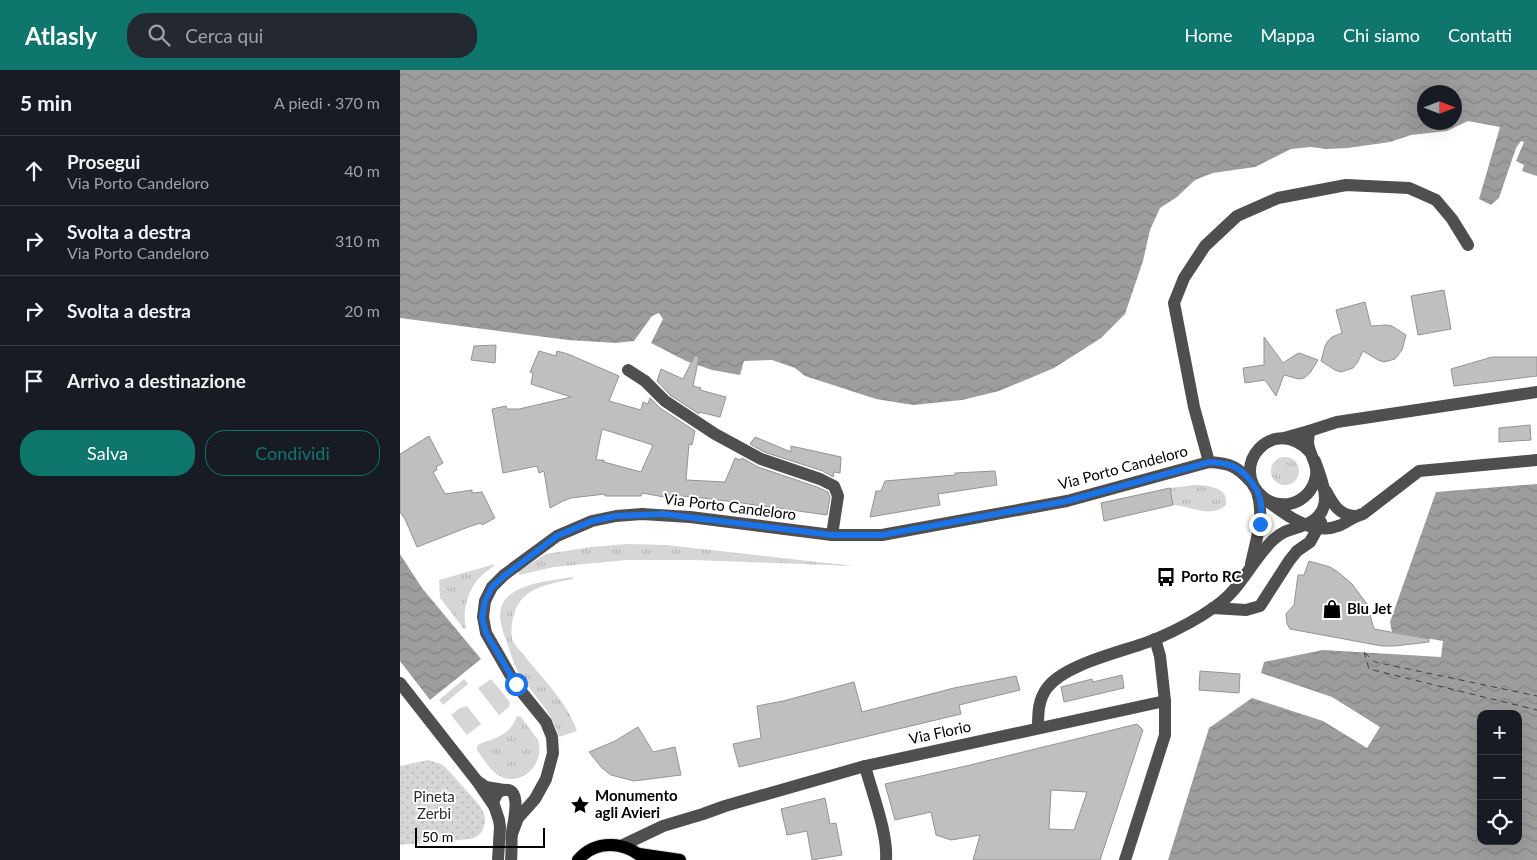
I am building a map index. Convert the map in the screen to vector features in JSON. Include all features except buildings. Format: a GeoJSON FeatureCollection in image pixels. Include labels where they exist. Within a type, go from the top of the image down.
{"type":"FeatureCollection","features":[{"type":"Feature","properties":{"kind":"main road"},"geometry":{"type":"LineString","coordinates":[[576,859],[602,846],[621,846],[631,849],[642,857],[680,860]]}},
{"type":"Feature","properties":{"kind":"street"},"geometry":{"type":"LineString","coordinates":[[1210,462],[1194,407],[1174,303],[1184,278],[1205,246],[1237,216],[1278,198],[1346,186],[1409,188],[1436,200],[1452,219],[1468,245]]}},
{"type":"Feature","properties":{"kind":"street"},"geometry":{"type":"LineString","coordinates":[[628,370],[645,381],[665,401],[715,434],[761,459],[820,479],[834,486],[838,496],[832,535]]}},
{"type":"Feature","properties":{"kind":"street"},"geometry":{"type":"LineString","coordinates":[[1250,569],[1261,513],[1261,504],[1250,471],[1256,451],[1264,444],[1273,439],[1284,438],[1337,422],[1537,392]]}},
{"type":"Feature","properties":{"kind":"street"},"geometry":{"type":"LineString","coordinates":[[1213,608],[1246,610],[1260,606],[1293,556],[1310,542],[1319,528],[1326,495],[1308,443],[1309,431]]}},
{"type":"Feature","properties":{"kind":"street"},"geometry":{"type":"LineString","coordinates":[[1258,491],[1277,504],[1288,504],[1299,500],[1308,493],[1314,483],[1316,472],[1313,457],[1303,444],[1294,439],[1284,438]]}},
{"type":"Feature","properties":{"kind":"street"},"geometry":{"type":"LineString","coordinates":[[1319,528],[1336,528],[1354,516],[1362,514],[1419,471],[1537,460]]}},
{"type":"Feature","properties":{"kind":"street","name":"Via Porto Candeloro"},"geometry":{"type":"LineString","coordinates":[[512,834],[518,818],[535,799],[546,779],[552,763],[553,745],[546,722],[513,680],[486,633],[482,618],[485,601],[492,587],[504,576],[557,536],[592,521],[616,516],[663,514],[832,535],[882,535],[1067,501],[1210,462],[1223,463],[1243,472],[1258,491],[1290,518],[1319,528]]}},
{"type":"Feature","properties":{"kind":"street"},"geometry":{"type":"LineString","coordinates":[[1323,485],[1333,505],[1344,514],[1354,516]]}},
{"type":"Feature","properties":{"kind":"street"},"geometry":{"type":"LineString","coordinates":[[1038,728],[1039,705],[1046,689],[1059,676],[1080,666],[1155,639],[1185,625],[1213,608],[1230,595],[1272,541],[1285,531],[1314,520],[1321,513],[1324,504]]}},
{"type":"Feature","properties":{"kind":"street"},"geometry":{"type":"LineString","coordinates":[[1125,860],[1165,735],[1165,701],[1160,656],[1155,639]]}},
{"type":"Feature","properties":{"kind":"street"},"geometry":{"type":"LineString","coordinates":[[400,683],[477,781],[494,806],[500,826],[498,860]]}},
{"type":"Feature","properties":{"kind":"street","name":"Via Florio"},"geometry":{"type":"LineString","coordinates":[[621,846],[663,826],[725,806],[865,766],[1165,701]]}},
{"type":"Feature","properties":{"kind":"street"},"geometry":{"type":"LineString","coordinates":[[865,766],[883,834],[886,860]]}},
{"type":"Feature","properties":{"kind":"street"},"geometry":{"type":"LineString","coordinates":[[477,781],[486,786],[511,792],[514,795],[516,801],[512,834],[512,860]]}},
{"type":"Feature","properties":{"kind":"street"},"geometry":{"type":"LineString","coordinates":[[494,806],[495,795],[504,790]]}},
{"type":"Feature","properties":{"kind":"green space"},"geometry":{"type":"Polygon","coordinates":[[[1285,457],[1295,461],[1299,471],[1295,481],[1285,485],[1275,481],[1271,471],[1275,461],[1285,457]]]}},
{"type":"Feature","properties":{"kind":"green space"},"geometry":{"type":"Polygon","coordinates":[[[1194,485],[1216,488],[1221,491],[1226,499],[1226,505],[1214,511],[1200,511],[1173,505],[1170,488],[1194,485]]]}},
{"type":"Feature","properties":{"kind":"green space"},"geometry":{"type":"Polygon","coordinates":[[[627,544],[667,545],[854,566],[694,560],[626,560],[554,567],[519,575],[519,571],[546,554],[627,544]]]}},
{"type":"Feature","properties":{"kind":"green space"},"geometry":{"type":"Polygon","coordinates":[[[495,564],[483,574],[470,592],[467,599],[466,628],[464,629],[440,598],[439,580],[495,564]]]}},
{"type":"Feature","properties":{"kind":"green space"},"geometry":{"type":"Polygon","coordinates":[[[573,577],[573,579],[546,585],[530,592],[518,605],[514,614],[512,628],[514,643],[555,693],[573,721],[577,731],[559,737],[553,721],[517,670],[503,631],[500,614],[503,604],[509,596],[518,590],[540,582],[573,577]]]}},
{"type":"Feature","properties":{"kind":"green space"},"geometry":{"type":"Polygon","coordinates":[[[464,679],[468,684],[443,705],[439,700],[464,679]]]}},
{"type":"Feature","properties":{"kind":"green space"},"geometry":{"type":"Polygon","coordinates":[[[491,679],[510,702],[509,707],[499,715],[478,688],[491,679]]]}},
{"type":"Feature","properties":{"kind":"green space"},"geometry":{"type":"Polygon","coordinates":[[[467,706],[481,724],[467,735],[451,715],[460,708],[467,706]]]}},
{"type":"Feature","properties":{"kind":"green space"},"geometry":{"type":"Polygon","coordinates":[[[517,716],[521,717],[538,740],[539,756],[532,769],[520,778],[504,778],[489,766],[477,750],[477,747],[479,744],[497,738],[507,732],[517,716]]]}},
{"type":"Feature","properties":{"kind":"green space","name":"Pineta Zerbi"},"geometry":{"type":"Polygon","coordinates":[[[428,760],[445,767],[477,802],[485,817],[485,823],[480,834],[471,839],[400,845],[400,766],[428,760]]]}},
{"type":"Feature","properties":{"kind":"water"},"geometry":{"type":"Polygon","coordinates":[[[400,70],[1537,70],[1537,176],[1522,171],[1524,165],[1516,161],[1524,142],[1521,141],[1516,148],[1499,198],[1491,205],[1479,199],[1500,127],[1468,121],[1462,124],[1462,85],[1417,85],[1417,130],[1449,130],[1411,135],[1390,142],[1348,148],[1326,149],[1311,147],[1291,149],[1255,167],[1213,173],[1195,180],[1177,197],[1160,208],[1150,230],[1143,261],[1125,314],[1101,338],[1054,368],[999,391],[962,400],[913,405],[876,399],[805,376],[795,368],[772,360],[744,361],[740,375],[712,370],[686,361],[651,343],[663,319],[659,313],[652,316],[634,341],[616,343],[568,340],[400,318],[400,70]]]}},
{"type":"Feature","properties":{"kind":"water"},"geometry":{"type":"Polygon","coordinates":[[[1537,484],[1537,860],[1168,860],[1209,728],[1252,698],[1323,721],[1367,748],[1380,727],[1332,697],[1261,673],[1264,662],[1323,650],[1441,657],[1443,641],[1392,632],[1390,622],[1436,492],[1537,484]]]}},
{"type":"Feature","properties":{"kind":"water"},"geometry":{"type":"Polygon","coordinates":[[[400,554],[422,588],[481,659],[430,700],[400,661],[400,554]]]}},
{"type":"Feature","properties":{"kind":"ferry route"},"geometry":{"type":"LineString","coordinates":[[1364,652],[1369,669],[1537,710]]}},
{"type":"Feature","properties":{"kind":"ferry route"},"geometry":{"type":"LineString","coordinates":[[1365,653],[1375,662],[1537,696]]}},
{"type":"Feature","properties":{"kind":"place","name":"Porto RC"},"geometry":{"type":"Point","coordinates":[1166,577]}},
{"type":"Feature","properties":{"kind":"place","name":"Blu Jet"},"geometry":{"type":"Point","coordinates":[1332,609]}},
{"type":"Feature","properties":{"kind":"place","name":"Monumento agli Avieri"},"geometry":{"type":"Point","coordinates":[580,805]}},
{"type":"Feature","properties":{"kind":"route"},"geometry":{"type":"LineString","coordinates":[[516,684],[486,633],[482,618],[485,601],[492,587],[504,576],[557,536],[592,521],[616,516],[663,514],[832,535],[882,535],[1067,501],[1210,462],[1232,466],[1243,472],[1252,482],[1261,504],[1260,524]]}}]}
